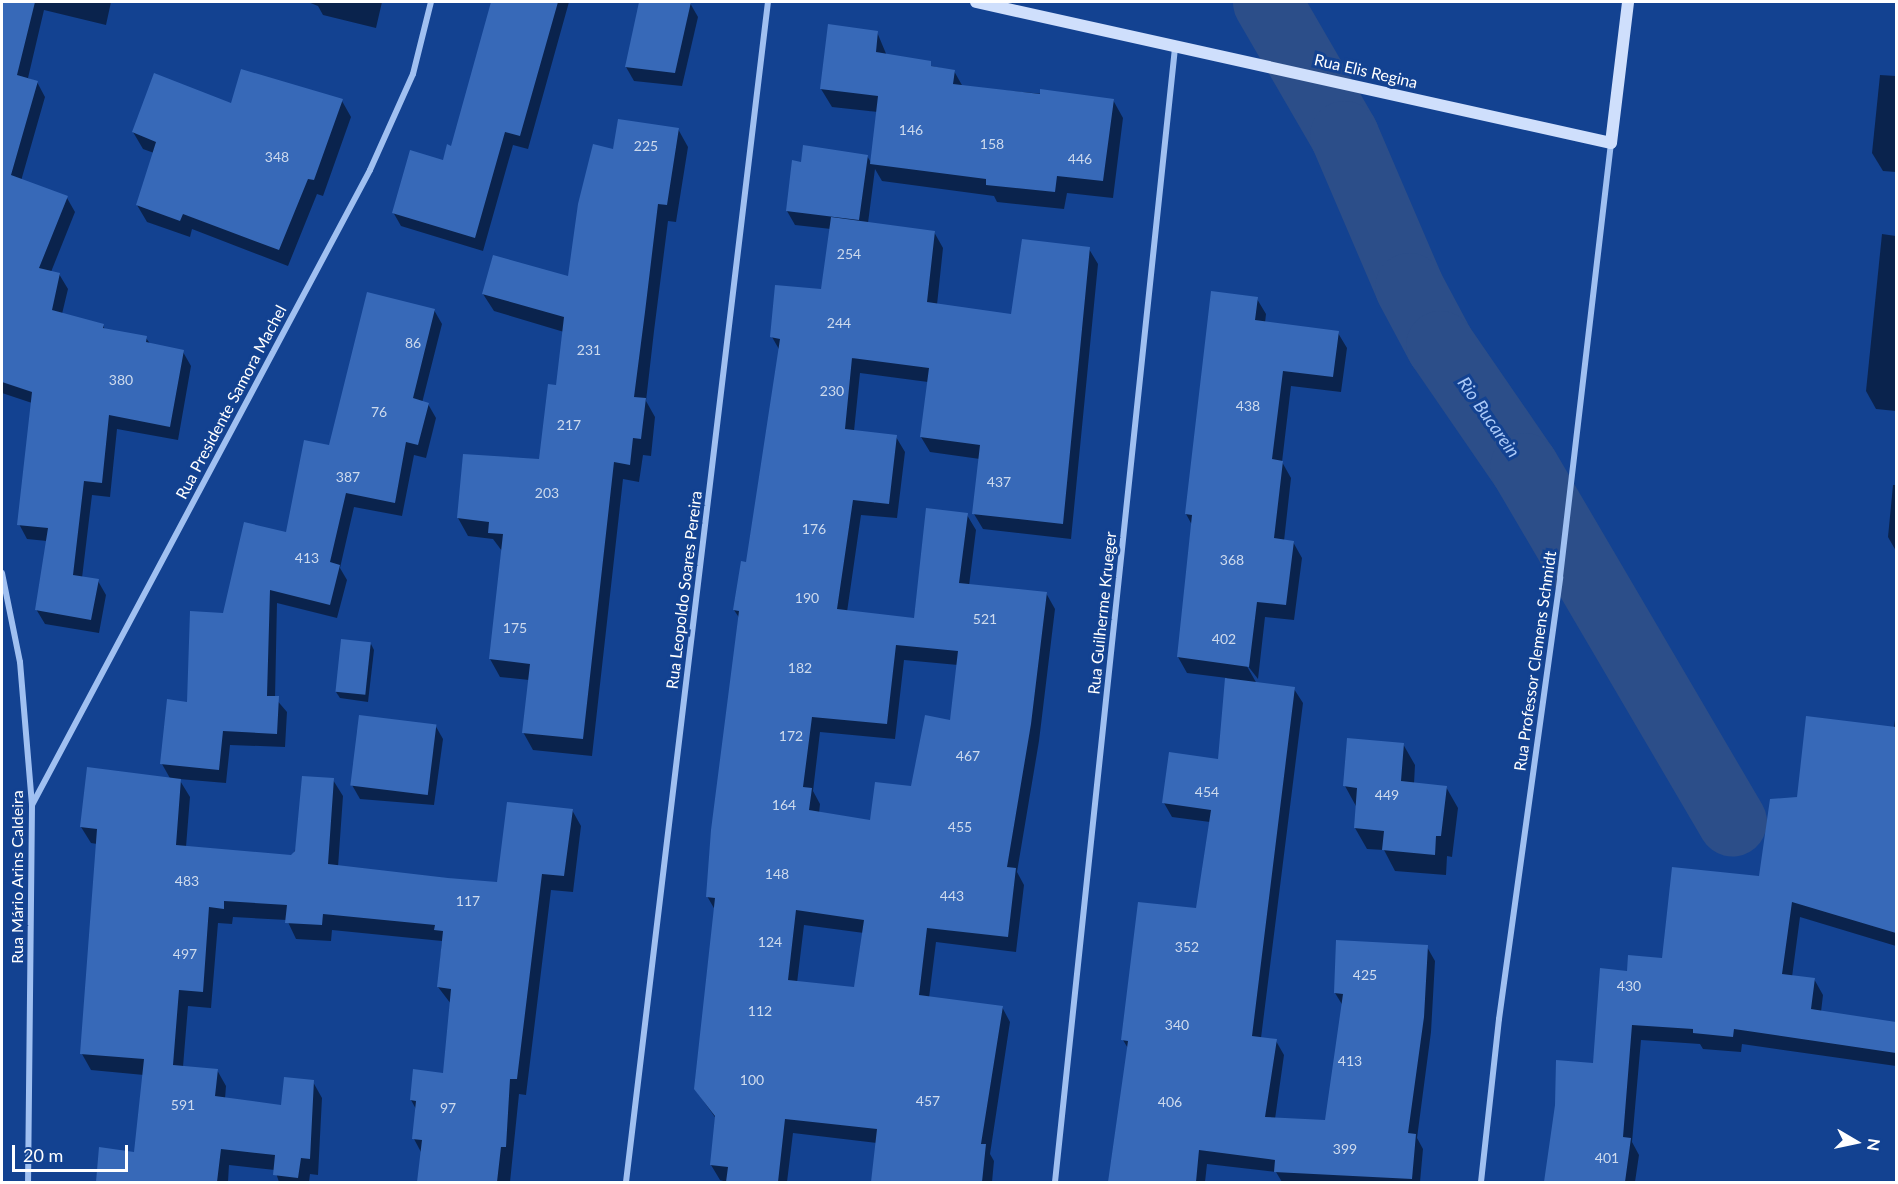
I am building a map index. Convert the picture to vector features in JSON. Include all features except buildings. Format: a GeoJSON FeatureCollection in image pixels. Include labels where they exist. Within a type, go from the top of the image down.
{"type":"FeatureCollection","features":[{"type":"Feature","properties":{"kind":"street","name":"Rua Presidente Samora Machel"},"geometry":{"type":"LineString","coordinates":[[32,805],[370,170],[413,74],[431,2]]}},
{"type":"Feature","properties":{"kind":"street","name":"Rua Leopoldo Soares Pereira"},"geometry":{"type":"LineString","coordinates":[[626,1182],[768,2]]}},
{"type":"Feature","properties":{"kind":"street","name":"Rua Elis Regina"},"geometry":{"type":"LineString","coordinates":[[976,2],[1611,142]]}},
{"type":"Feature","properties":{"kind":"street"},"geometry":{"type":"LineString","coordinates":[[1611,142],[1628,2]]}},
{"type":"Feature","properties":{"kind":"street","name":"Rua Guilherme Krueger"},"geometry":{"type":"LineString","coordinates":[[1055,1182],[1175,47]]}},
{"type":"Feature","properties":{"kind":"street","name":"Rua Professor Clemens Schmidt"},"geometry":{"type":"LineString","coordinates":[[1481,1182],[1499,1019],[1571,489],[1611,142]]}},
{"type":"Feature","properties":{"kind":"street","name":"Rua Mário Arins Caldeira"},"geometry":{"type":"LineString","coordinates":[[2,573],[20,662],[32,805],[28,1182]]}},
{"type":"Feature","properties":{"kind":"waterway","name":"Rio Bucarein"},"geometry":{"type":"LineString","coordinates":[[1267,2],[1344,135],[1409,287],[1440,345],[1524,467],[1732,822]]}}]}
